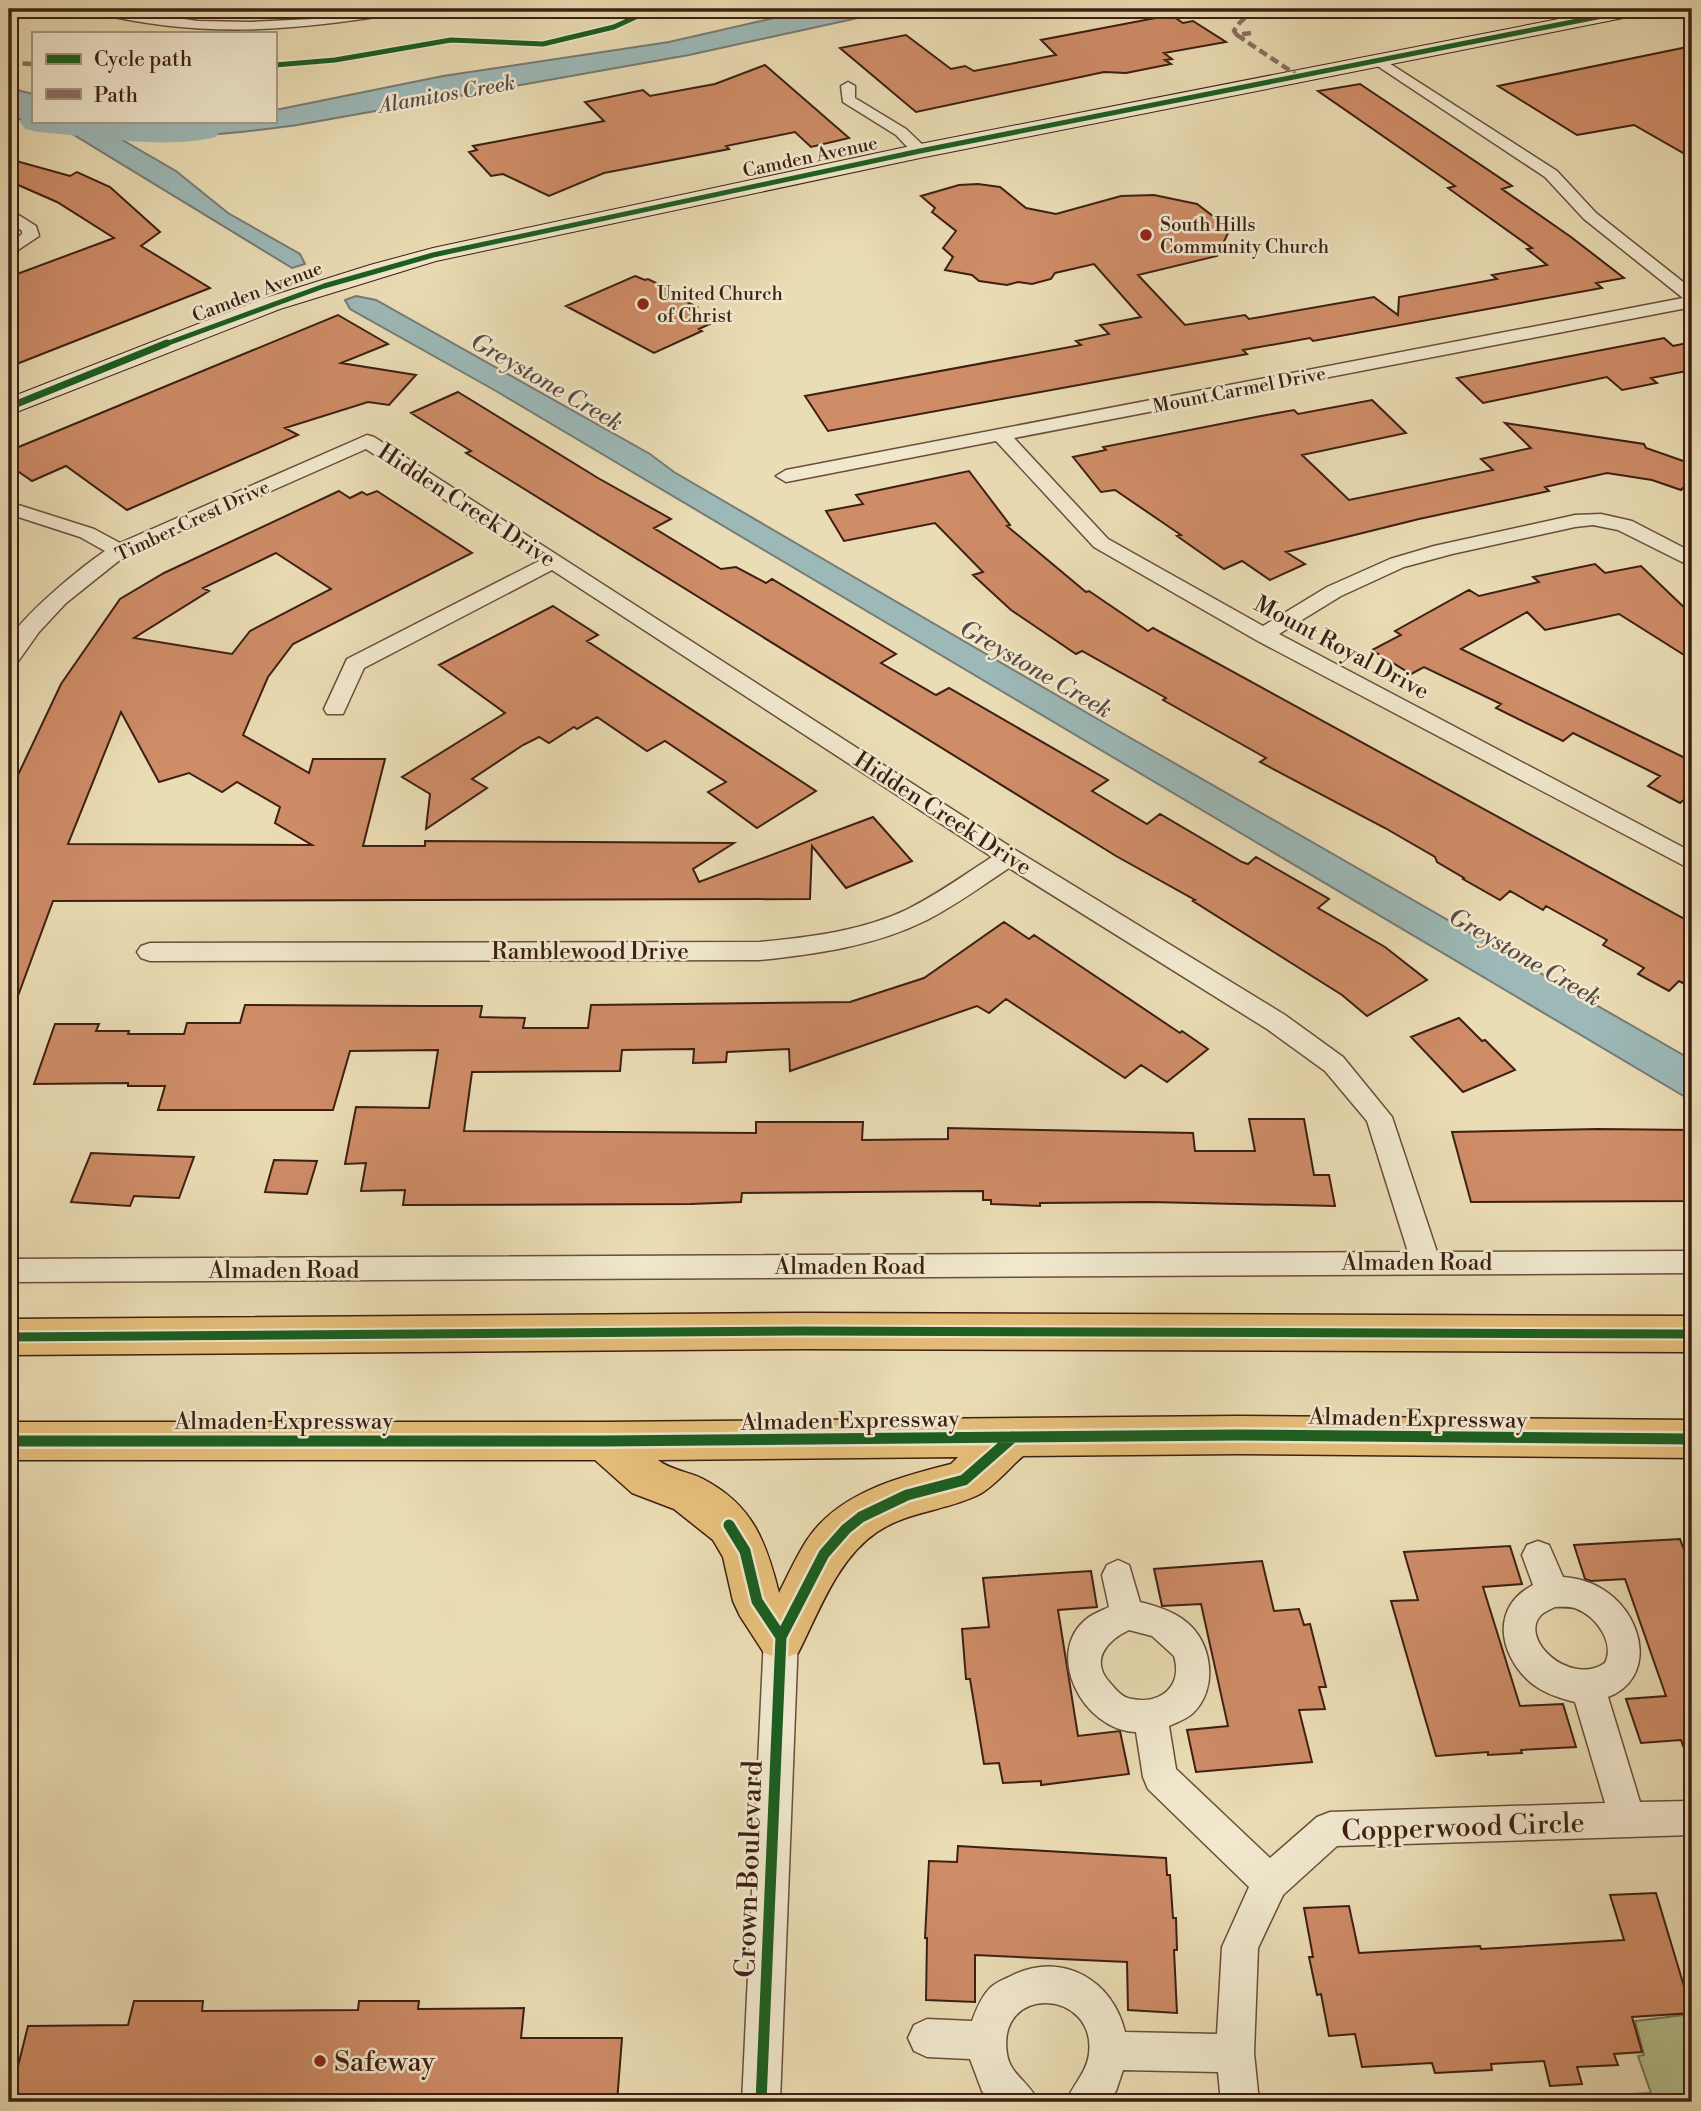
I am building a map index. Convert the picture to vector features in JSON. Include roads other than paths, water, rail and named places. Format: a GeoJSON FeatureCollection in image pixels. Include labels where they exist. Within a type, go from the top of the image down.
{"type":"FeatureCollection","features":[{"type":"Feature","properties":{"kind":"main road"},"geometry":{"type":"LineString","coordinates":[[9,1337],[803,1331],[1692,1334]]}},
{"type":"Feature","properties":{"kind":"main road","name":"Almaden Expressway"},"geometry":{"type":"LineString","coordinates":[[9,1441],[605,1441],[1238,1435],[1692,1439]]}},
{"type":"Feature","properties":{"kind":"main road"},"geometry":{"type":"LineString","coordinates":[[605,1441],[648,1479],[690,1495],[729,1525],[744,1551],[757,1601],[781,1637],[824,1554],[846,1529],[861,1517],[907,1495],[964,1480],[1013,1437]]}},
{"type":"Feature","properties":{"kind":"street"},"geometry":{"type":"LineString","coordinates":[[97,9],[182,24],[241,27],[303,24],[401,9]]}},
{"type":"Feature","properties":{"kind":"street","name":"Camden Avenue"},"geometry":{"type":"LineString","coordinates":[[9,407],[290,295],[353,275],[445,252],[920,150],[1638,9]]}},
{"type":"Feature","properties":{"kind":"street"},"geometry":{"type":"LineString","coordinates":[[1378,60],[1551,174],[1590,216],[1692,300]]}},
{"type":"Feature","properties":{"kind":"street"},"geometry":{"type":"LineString","coordinates":[[848,86],[848,99],[859,108],[887,122],[920,150]]}},
{"type":"Feature","properties":{"kind":"street"},"geometry":{"type":"LineString","coordinates":[[9,214],[30,229],[31,236],[9,251]]}},
{"type":"Feature","properties":{"kind":"street","name":"Mount Carmel Drive"},"geometry":{"type":"LineString","coordinates":[[786,476],[1692,300]]}},
{"type":"Feature","properties":{"kind":"street","name":"Mount Royal Drive"},"geometry":{"type":"LineString","coordinates":[[1000,434],[1101,543],[1264,635],[1692,862]]}},
{"type":"Feature","properties":{"kind":"street","name":"Timber Crest Drive"},"geometry":{"type":"LineString","coordinates":[[9,658],[51,607],[84,574],[118,551],[367,440]]}},
{"type":"Feature","properties":{"kind":"street","name":"Hidden Creek Drive"},"geometry":{"type":"LineString","coordinates":[[367,440],[1009,857],[1276,1022],[1334,1064],[1379,1117],[1426,1262]]}},
{"type":"Feature","properties":{"kind":"street"},"geometry":{"type":"LineString","coordinates":[[9,508],[87,533],[118,551]]}},
{"type":"Feature","properties":{"kind":"street"},"geometry":{"type":"LineString","coordinates":[[1264,635],[1323,596],[1380,569],[1423,555],[1569,524],[1599,519],[1620,524],[1638,530],[1692,561]]}},
{"type":"Feature","properties":{"kind":"street"},"geometry":{"type":"LineString","coordinates":[[335,709],[355,664],[555,561]]}},
{"type":"Feature","properties":{"kind":"street","name":"Ramblewood Drive"},"geometry":{"type":"LineString","coordinates":[[150,952],[760,951],[825,944],[901,922],[944,900],[1009,857]]}},
{"type":"Feature","properties":{"kind":"street","name":"Almaden Road"},"geometry":{"type":"LineString","coordinates":[[9,1271],[1692,1262]]}},
{"type":"Feature","properties":{"kind":"street"},"geometry":{"type":"LineString","coordinates":[[1538,1555],[1552,1592]]}},
{"type":"Feature","properties":{"kind":"street"},"geometry":{"type":"LineString","coordinates":[[1118,1575],[1127,1615]]}},
{"type":"Feature","properties":{"kind":"street"},"geometry":{"type":"LineString","coordinates":[[1552,1592],[1569,1592],[1593,1601],[1613,1618],[1622,1633],[1625,1648],[1623,1663],[1615,1675],[1604,1683],[1588,1687],[1570,1685],[1552,1678],[1531,1659],[1519,1636],[1519,1620],[1525,1606],[1537,1596],[1552,1592]]}},
{"type":"Feature","properties":{"kind":"street"},"geometry":{"type":"LineString","coordinates":[[1127,1615],[1146,1616],[1164,1623],[1179,1634],[1192,1659],[1192,1685],[1183,1700],[1169,1711],[1151,1717],[1133,1717],[1116,1711],[1101,1701],[1090,1687],[1084,1672],[1086,1648],[1097,1628],[1111,1619],[1127,1615]]}},
{"type":"Feature","properties":{"kind":"street","name":"Crown Boulevard"},"geometry":{"type":"LineString","coordinates":[[761,2102],[781,1637]]}},
{"type":"Feature","properties":{"kind":"street"},"geometry":{"type":"LineString","coordinates":[[1588,1687],[1628,1821]]}},
{"type":"Feature","properties":{"kind":"street"},"geometry":{"type":"LineString","coordinates":[[1151,1717],[1160,1777],[1270,1882]]}},
{"type":"Feature","properties":{"kind":"street","name":"Copperwood Circle"},"geometry":{"type":"LineString","coordinates":[[1240,2102],[1235,2053],[1240,1947],[1270,1882],[1330,1829],[1692,1818]]}},
{"type":"Feature","properties":{"kind":"street"},"geometry":{"type":"LineString","coordinates":[[1019,2102],[1010,2097],[997,2081],[988,2061],[986,2041],[991,2020],[1002,2001],[1019,1988],[1038,1983],[1059,1984],[1079,1993],[1096,2008],[1106,2028],[1110,2051],[1107,2071],[1099,2089],[1085,2102]]}},
{"type":"Feature","properties":{"kind":"street"},"geometry":{"type":"LineString","coordinates":[[927,2038],[986,2041]]}},
{"type":"Feature","properties":{"kind":"street"},"geometry":{"type":"LineString","coordinates":[[1110,2051],[1235,2053]]}},
{"type":"Feature","properties":{"kind":"water"},"geometry":{"type":"Polygon","coordinates":[[[813,9],[899,9],[689,55],[297,125],[216,134],[176,135],[135,132],[93,123],[176,171],[228,213],[300,254],[305,264],[292,268],[53,122],[276,122],[276,110],[443,76],[669,42],[813,9]]]}},
{"type":"Feature","properties":{"kind":"water"},"geometry":{"type":"Polygon","coordinates":[[[9,88],[32,94],[32,120],[9,119],[9,88]]]}},
{"type":"Feature","properties":{"kind":"water"},"geometry":{"type":"Polygon","coordinates":[[[356,296],[376,300],[650,454],[674,472],[1101,721],[1692,1060],[1692,1101],[496,391],[350,309],[345,300],[356,296]]]}},
{"type":"Feature","properties":{"kind":"waterway","name":"Alamitos Creek"},"geometry":{"type":"LineString","coordinates":[[50,122],[162,131],[203,129]]}},
{"type":"Feature","properties":{"kind":"place","name":"South Hills Community Church"},"geometry":{"type":"Point","coordinates":[1146,235]}},
{"type":"Feature","properties":{"kind":"place","name":"United Church of Christ"},"geometry":{"type":"Point","coordinates":[643,304]}},
{"type":"Feature","properties":{"kind":"place","name":"Safeway"},"geometry":{"type":"Point","coordinates":[320,2061]}},
{"type":"Feature","properties":{"kind":"water label","name":"Greystone Creek"},"geometry":{"type":"Point","coordinates":[547,382]}},
{"type":"Feature","properties":{"kind":"water label","name":"Greystone Creek"},"geometry":{"type":"Point","coordinates":[1036,669]}},
{"type":"Feature","properties":{"kind":"water label","name":"Greystone Creek"},"geometry":{"type":"Point","coordinates":[1525,957]}}]}
